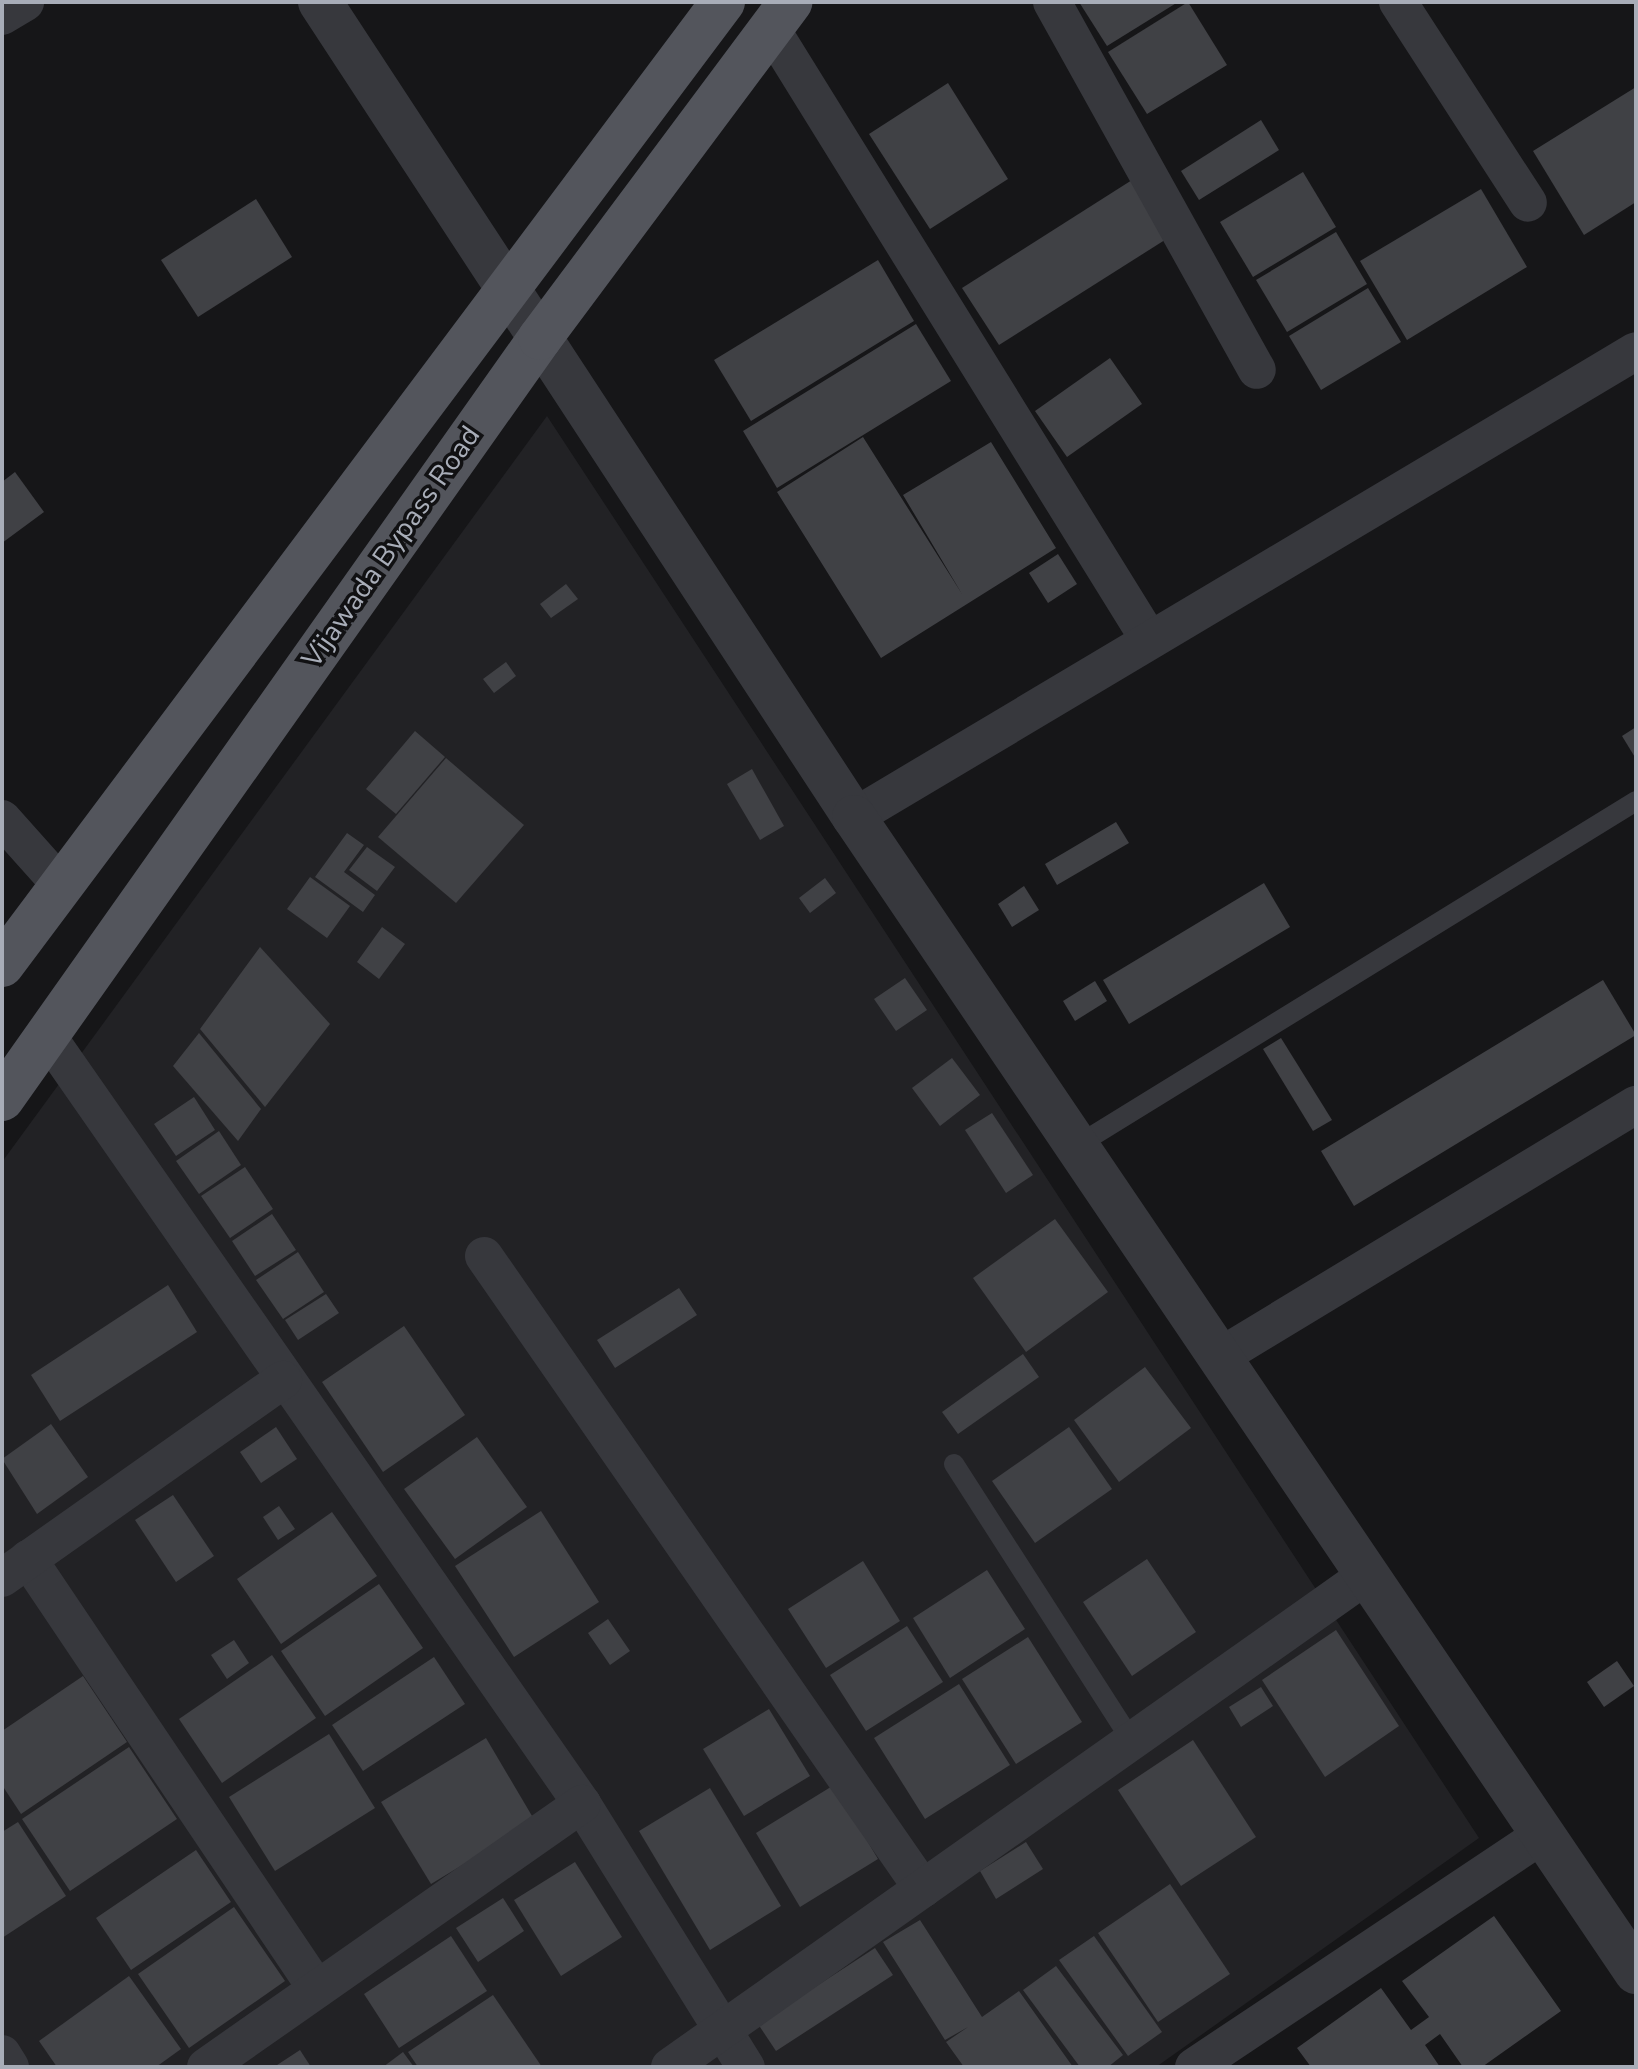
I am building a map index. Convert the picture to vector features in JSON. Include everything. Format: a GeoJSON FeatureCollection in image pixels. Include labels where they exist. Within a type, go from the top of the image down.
{"type":"FeatureCollection","features":[{"type":"Feature","properties":{"kind":"main road","name":"Vijawada Bypass Road"},"geometry":{"type":"LineString","coordinates":[[2,965],[723,2]]}},
{"type":"Feature","properties":{"kind":"main road","name":"Vijawada Bypass Road"},"geometry":{"type":"LineString","coordinates":[[2,1099],[540,338],[781,15]]}},
{"type":"Feature","properties":{"kind":"street"},"geometry":{"type":"LineString","coordinates":[[2,16],[25,2]]}},
{"type":"Feature","properties":{"kind":"street"},"geometry":{"type":"LineString","coordinates":[[320,2],[511,289],[854,817],[1081,1143],[1367,1575],[1636,1972]]}},
{"type":"Feature","properties":{"kind":"street"},"geometry":{"type":"LineString","coordinates":[[1052,2],[1257,370]]}},
{"type":"Feature","properties":{"kind":"street"},"geometry":{"type":"LineString","coordinates":[[1398,2],[1528,203]]}},
{"type":"Feature","properties":{"kind":"street"},"geometry":{"type":"LineString","coordinates":[[781,15],[1147,636]]}},
{"type":"Feature","properties":{"kind":"street"},"geometry":{"type":"LineString","coordinates":[[854,817],[1147,636],[1636,351]]}},
{"type":"Feature","properties":{"kind":"street"},"geometry":{"type":"LineString","coordinates":[[2,819],[61,885]]}},
{"type":"Feature","properties":{"kind":"street"},"geometry":{"type":"LineString","coordinates":[[48,1037],[283,1380],[582,1804],[721,2033],[746,2067]]}},
{"type":"Feature","properties":{"kind":"street"},"geometry":{"type":"LineString","coordinates":[[1221,1356],[1636,1105]]}},
{"type":"Feature","properties":{"kind":"street"},"geometry":{"type":"LineString","coordinates":[[484,1256],[923,1889]]}},
{"type":"Feature","properties":{"kind":"street"},"geometry":{"type":"LineString","coordinates":[[283,1380],[15,1568],[317,1989]]}},
{"type":"Feature","properties":{"kind":"street"},"geometry":{"type":"LineString","coordinates":[[670,2067],[1367,1575]]}},
{"type":"Feature","properties":{"kind":"street"},"geometry":{"type":"LineString","coordinates":[[206,2067],[582,1804]]}},
{"type":"Feature","properties":{"kind":"street"},"geometry":{"type":"LineString","coordinates":[[1194,2067],[1542,1835]]}},
{"type":"Feature","properties":{"kind":"street"},"geometry":{"type":"LineString","coordinates":[[2,2054],[10,2067]]}},
{"type":"Feature","properties":{"kind":"lane"},"geometry":{"type":"LineString","coordinates":[[1081,1143],[1636,801]]}},
{"type":"Feature","properties":{"kind":"lane"},"geometry":{"type":"LineString","coordinates":[[954,1464],[1131,1740]]}},
{"type":"Feature","properties":{"kind":"shaded area"},"geometry":{"type":"Polygon","coordinates":[[[547,416],[1479,1838],[1156,2067],[2,2067],[2,1162],[547,416]]]}},
{"type":"Feature","properties":{"kind":"building"},"geometry":{"type":"Polygon","coordinates":[[[1079,2],[1178,2],[1107,46],[1079,2]]]}},
{"type":"Feature","properties":{"kind":"building"},"geometry":{"type":"Polygon","coordinates":[[[1188,2],[1227,65],[1147,114],[1108,52],[1188,2]]]}},
{"type":"Feature","properties":{"kind":"building"},"geometry":{"type":"Polygon","coordinates":[[[948,83],[1008,179],[930,229],[869,134],[948,83]]]}},
{"type":"Feature","properties":{"kind":"building"},"geometry":{"type":"Polygon","coordinates":[[[1636,87],[1636,202],[1584,235],[1533,151],[1636,87]]]}},
{"type":"Feature","properties":{"kind":"building"},"geometry":{"type":"Polygon","coordinates":[[[1261,120],[1279,150],[1199,200],[1181,171],[1261,120]]]}},
{"type":"Feature","properties":{"kind":"building"},"geometry":{"type":"Polygon","coordinates":[[[1303,172],[1336,227],[1253,277],[1220,222],[1303,172]]]}},
{"type":"Feature","properties":{"kind":"building"},"geometry":{"type":"Polygon","coordinates":[[[1132,180],[1168,238],[999,345],[962,288],[1132,180]]]}},
{"type":"Feature","properties":{"kind":"building"},"geometry":{"type":"Polygon","coordinates":[[[1481,189],[1527,267],[1407,340],[1360,261],[1481,189]]]}},
{"type":"Feature","properties":{"kind":"building"},"geometry":{"type":"Polygon","coordinates":[[[256,199],[292,257],[198,317],[161,260],[256,199]]]}},
{"type":"Feature","properties":{"kind":"building"},"geometry":{"type":"Polygon","coordinates":[[[1336,232],[1367,284],[1287,332],[1256,280],[1336,232]]]}},
{"type":"Feature","properties":{"kind":"building"},"geometry":{"type":"Polygon","coordinates":[[[878,260],[914,321],[751,421],[714,360],[878,260]]]}},
{"type":"Feature","properties":{"kind":"building"},"geometry":{"type":"Polygon","coordinates":[[[1368,288],[1401,342],[1321,390],[1289,336],[1368,288]]]}},
{"type":"Feature","properties":{"kind":"building"},"geometry":{"type":"Polygon","coordinates":[[[916,324],[951,381],[777,488],[743,431],[916,324]]]}},
{"type":"Feature","properties":{"kind":"building"},"geometry":{"type":"Polygon","coordinates":[[[1110,358],[1142,404],[1067,457],[1035,411],[1110,358]]]}},
{"type":"Feature","properties":{"kind":"building"},"geometry":{"type":"Polygon","coordinates":[[[863,437],[962,594],[903,495],[991,442],[1056,548],[881,658],[777,492],[863,437]]]}},
{"type":"Feature","properties":{"kind":"building"},"geometry":{"type":"Polygon","coordinates":[[[15,472],[44,512],[2,543],[2,482],[15,472]]]}},
{"type":"Feature","properties":{"kind":"building"},"geometry":{"type":"Polygon","coordinates":[[[1058,554],[1077,584],[1048,603],[1029,573],[1058,554]]]}},
{"type":"Feature","properties":{"kind":"building"},"geometry":{"type":"Polygon","coordinates":[[[566,584],[578,599],[551,618],[540,604],[566,584]]]}},
{"type":"Feature","properties":{"kind":"building"},"geometry":{"type":"Polygon","coordinates":[[[506,662],[516,676],[494,693],[483,679],[506,662]]]}},
{"type":"Feature","properties":{"kind":"building"},"geometry":{"type":"Polygon","coordinates":[[[1636,727],[1636,759],[1622,736],[1636,727]]]}},
{"type":"Feature","properties":{"kind":"building"},"geometry":{"type":"Polygon","coordinates":[[[415,731],[445,757],[396,814],[366,789],[415,731]]]}},
{"type":"Feature","properties":{"kind":"building"},"geometry":{"type":"Polygon","coordinates":[[[446,758],[524,825],[456,903],[378,837],[446,758]]]}},
{"type":"Feature","properties":{"kind":"building"},"geometry":{"type":"Polygon","coordinates":[[[752,769],[784,826],[760,840],[727,784],[752,769]]]}},
{"type":"Feature","properties":{"kind":"building"},"geometry":{"type":"Polygon","coordinates":[[[1116,822],[1129,843],[1057,885],[1045,864],[1116,822]]]}},
{"type":"Feature","properties":{"kind":"building"},"geometry":{"type":"Polygon","coordinates":[[[347,833],[364,845],[344,872],[375,895],[363,912],[315,877],[347,833]]]}},
{"type":"Feature","properties":{"kind":"building"},"geometry":{"type":"Polygon","coordinates":[[[367,847],[395,867],[377,891],[349,870],[367,847]]]}},
{"type":"Feature","properties":{"kind":"building"},"geometry":{"type":"Polygon","coordinates":[[[310,877],[350,906],[327,938],[287,909],[310,877]]]}},
{"type":"Feature","properties":{"kind":"building"},"geometry":{"type":"Polygon","coordinates":[[[825,878],[836,893],[810,913],[799,898],[825,878]]]}},
{"type":"Feature","properties":{"kind":"building"},"geometry":{"type":"Polygon","coordinates":[[[1264,883],[1290,927],[1129,1024],[1103,980],[1264,883]]]}},
{"type":"Feature","properties":{"kind":"building"},"geometry":{"type":"Polygon","coordinates":[[[1024,886],[1039,910],[1012,927],[998,904],[1024,886]]]}},
{"type":"Feature","properties":{"kind":"building"},"geometry":{"type":"Polygon","coordinates":[[[382,927],[405,944],[379,979],[357,962],[382,927]]]}},
{"type":"Feature","properties":{"kind":"building"},"geometry":{"type":"Polygon","coordinates":[[[260,947],[330,1024],[265,1107],[200,1029],[260,947]]]}},
{"type":"Feature","properties":{"kind":"building"},"geometry":{"type":"Polygon","coordinates":[[[905,978],[927,1010],[896,1031],[874,999],[905,978]]]}},
{"type":"Feature","properties":{"kind":"building"},"geometry":{"type":"Polygon","coordinates":[[[1603,980],[1636,1035],[1354,1206],[1321,1151],[1603,980]]]}},
{"type":"Feature","properties":{"kind":"building"},"geometry":{"type":"Polygon","coordinates":[[[1095,981],[1107,1001],[1075,1021],[1063,1001],[1095,981]]]}},
{"type":"Feature","properties":{"kind":"building"},"geometry":{"type":"Polygon","coordinates":[[[199,1033],[261,1109],[238,1141],[173,1066],[199,1033]]]}},
{"type":"Feature","properties":{"kind":"building"},"geometry":{"type":"Polygon","coordinates":[[[1281,1038],[1332,1120],[1313,1131],[1263,1049],[1281,1038]]]}},
{"type":"Feature","properties":{"kind":"building"},"geometry":{"type":"Polygon","coordinates":[[[952,1058],[980,1095],[940,1126],[912,1088],[952,1058]]]}},
{"type":"Feature","properties":{"kind":"building"},"geometry":{"type":"Polygon","coordinates":[[[194,1097],[215,1130],[176,1156],[154,1124],[194,1097]]]}},
{"type":"Feature","properties":{"kind":"building"},"geometry":{"type":"Polygon","coordinates":[[[992,1113],[1033,1175],[1006,1193],[965,1130],[992,1113]]]}},
{"type":"Feature","properties":{"kind":"building"},"geometry":{"type":"Polygon","coordinates":[[[219,1131],[241,1165],[199,1194],[176,1161],[219,1131]]]}},
{"type":"Feature","properties":{"kind":"building"},"geometry":{"type":"Polygon","coordinates":[[[245,1167],[273,1209],[230,1238],[201,1196],[245,1167]]]}},
{"type":"Feature","properties":{"kind":"building"},"geometry":{"type":"Polygon","coordinates":[[[272,1214],[296,1250],[255,1276],[232,1241],[272,1214]]]}},
{"type":"Feature","properties":{"kind":"building"},"geometry":{"type":"Polygon","coordinates":[[[1055,1219],[1108,1292],[1026,1352],[973,1278],[1055,1219]]]}},
{"type":"Feature","properties":{"kind":"building"},"geometry":{"type":"Polygon","coordinates":[[[298,1252],[324,1292],[283,1319],[256,1280],[298,1252]]]}},
{"type":"Feature","properties":{"kind":"building"},"geometry":{"type":"Polygon","coordinates":[[[168,1285],[197,1332],[60,1421],[31,1375],[168,1285]]]}},
{"type":"Feature","properties":{"kind":"building"},"geometry":{"type":"Polygon","coordinates":[[[679,1288],[697,1315],[615,1368],[597,1340],[679,1288]]]}},
{"type":"Feature","properties":{"kind":"building"},"geometry":{"type":"Polygon","coordinates":[[[326,1294],[339,1313],[298,1340],[285,1320],[326,1294]]]}},
{"type":"Feature","properties":{"kind":"building"},"geometry":{"type":"Polygon","coordinates":[[[404,1326],[465,1415],[383,1472],[322,1382],[404,1326]]]}},
{"type":"Feature","properties":{"kind":"building"},"geometry":{"type":"Polygon","coordinates":[[[1023,1354],[1039,1377],[958,1434],[942,1412],[1023,1354]]]}},
{"type":"Feature","properties":{"kind":"building"},"geometry":{"type":"Polygon","coordinates":[[[1145,1367],[1191,1428],[1119,1482],[1074,1420],[1145,1367]]]}},
{"type":"Feature","properties":{"kind":"building"},"geometry":{"type":"Polygon","coordinates":[[[51,1424],[88,1477],[37,1514],[2,1459],[51,1424]]]}},
{"type":"Feature","properties":{"kind":"building"},"geometry":{"type":"Polygon","coordinates":[[[276,1427],[297,1459],[261,1483],[240,1452],[276,1427]]]}},
{"type":"Feature","properties":{"kind":"building"},"geometry":{"type":"Polygon","coordinates":[[[1069,1427],[1112,1489],[1035,1543],[992,1481],[1069,1427]]]}},
{"type":"Feature","properties":{"kind":"building"},"geometry":{"type":"Polygon","coordinates":[[[477,1437],[527,1507],[455,1559],[404,1489],[477,1437]]]}},
{"type":"Feature","properties":{"kind":"building"},"geometry":{"type":"Polygon","coordinates":[[[173,1495],[214,1556],[176,1582],[135,1520],[173,1495]]]}},
{"type":"Feature","properties":{"kind":"building"},"geometry":{"type":"Polygon","coordinates":[[[279,1506],[295,1529],[278,1540],[263,1517],[279,1506]]]}},
{"type":"Feature","properties":{"kind":"building"},"geometry":{"type":"Polygon","coordinates":[[[541,1511],[599,1602],[514,1657],[455,1566],[541,1511]]]}},
{"type":"Feature","properties":{"kind":"building"},"geometry":{"type":"Polygon","coordinates":[[[332,1512],[377,1576],[281,1644],[237,1579],[332,1512]]]}},
{"type":"Feature","properties":{"kind":"building"},"geometry":{"type":"Polygon","coordinates":[[[1147,1559],[1196,1632],[1132,1676],[1083,1602],[1147,1559]]]}},
{"type":"Feature","properties":{"kind":"building"},"geometry":{"type":"Polygon","coordinates":[[[863,1561],[900,1621],[826,1668],[788,1609],[863,1561]]]}},
{"type":"Feature","properties":{"kind":"building"},"geometry":{"type":"Polygon","coordinates":[[[987,1570],[1025,1629],[950,1678],[913,1618],[987,1570]]]}},
{"type":"Feature","properties":{"kind":"building"},"geometry":{"type":"Polygon","coordinates":[[[379,1584],[423,1648],[325,1716],[281,1651],[379,1584]]]}},
{"type":"Feature","properties":{"kind":"building"},"geometry":{"type":"Polygon","coordinates":[[[608,1619],[630,1651],[610,1665],[588,1633],[608,1619]]]}},
{"type":"Feature","properties":{"kind":"building"},"geometry":{"type":"Polygon","coordinates":[[[907,1626],[943,1682],[866,1731],[830,1675],[907,1626]]]}},
{"type":"Feature","properties":{"kind":"building"},"geometry":{"type":"Polygon","coordinates":[[[1336,1630],[1399,1726],[1325,1777],[1262,1680],[1336,1630]]]}},
{"type":"Feature","properties":{"kind":"building"},"geometry":{"type":"Polygon","coordinates":[[[1028,1637],[1082,1722],[1016,1764],[962,1679],[1028,1637]]]}},
{"type":"Feature","properties":{"kind":"building"},"geometry":{"type":"Polygon","coordinates":[[[234,1640],[249,1663],[227,1679],[211,1655],[234,1640]]]}},
{"type":"Feature","properties":{"kind":"building"},"geometry":{"type":"Polygon","coordinates":[[[272,1655],[316,1718],[222,1783],[179,1719],[272,1655]]]}},
{"type":"Feature","properties":{"kind":"building"},"geometry":{"type":"Polygon","coordinates":[[[434,1657],[465,1704],[363,1771],[332,1725],[434,1657]]]}},
{"type":"Feature","properties":{"kind":"building"},"geometry":{"type":"Polygon","coordinates":[[[1617,1661],[1634,1686],[1604,1707],[1587,1682],[1617,1661]]]}},
{"type":"Feature","properties":{"kind":"building"},"geometry":{"type":"Polygon","coordinates":[[[83,1676],[127,1742],[21,1814],[2,1785],[2,1731],[83,1676]]]}},
{"type":"Feature","properties":{"kind":"building"},"geometry":{"type":"Polygon","coordinates":[[[959,1684],[1010,1765],[925,1819],[874,1738],[959,1684]]]}},
{"type":"Feature","properties":{"kind":"building"},"geometry":{"type":"Polygon","coordinates":[[[1261,1687],[1273,1706],[1241,1727],[1229,1707],[1261,1687]]]}},
{"type":"Feature","properties":{"kind":"building"},"geometry":{"type":"Polygon","coordinates":[[[769,1709],[810,1776],[744,1816],[703,1749],[769,1709]]]}},
{"type":"Feature","properties":{"kind":"building"},"geometry":{"type":"Polygon","coordinates":[[[329,1734],[375,1808],[275,1871],[229,1797],[329,1734]]]}},
{"type":"Feature","properties":{"kind":"building"},"geometry":{"type":"Polygon","coordinates":[[[486,1738],[535,1821],[431,1884],[381,1802],[486,1738]]]}},
{"type":"Feature","properties":{"kind":"building"},"geometry":{"type":"Polygon","coordinates":[[[1193,1740],[1256,1837],[1181,1886],[1118,1790],[1193,1740]]]}},
{"type":"Feature","properties":{"kind":"building"},"geometry":{"type":"Polygon","coordinates":[[[129,1747],[177,1819],[70,1891],[22,1819],[129,1747]]]}},
{"type":"Feature","properties":{"kind":"building"},"geometry":{"type":"Polygon","coordinates":[[[834,1785],[878,1859],[800,1907],[756,1833],[834,1785]]]}},
{"type":"Feature","properties":{"kind":"building"},"geometry":{"type":"Polygon","coordinates":[[[710,1788],[781,1906],[710,1950],[639,1831],[710,1788]]]}},
{"type":"Feature","properties":{"kind":"building"},"geometry":{"type":"Polygon","coordinates":[[[18,1822],[66,1896],[2,1938],[2,1832],[18,1822]]]}},
{"type":"Feature","properties":{"kind":"building"},"geometry":{"type":"Polygon","coordinates":[[[1026,1842],[1043,1869],[996,1899],[980,1871],[1026,1842]]]}},
{"type":"Feature","properties":{"kind":"building"},"geometry":{"type":"Polygon","coordinates":[[[196,1850],[231,1902],[131,1970],[96,1918],[196,1850]]]}},
{"type":"Feature","properties":{"kind":"building"},"geometry":{"type":"Polygon","coordinates":[[[575,1862],[622,1937],[561,1976],[514,1900],[575,1862]]]}},
{"type":"Feature","properties":{"kind":"building"},"geometry":{"type":"Polygon","coordinates":[[[1170,1884],[1230,1974],[1158,2022],[1098,1933],[1170,1884]]]}},
{"type":"Feature","properties":{"kind":"building"},"geometry":{"type":"Polygon","coordinates":[[[503,1898],[524,1931],[478,1962],[456,1928],[503,1898]]]}},
{"type":"Feature","properties":{"kind":"building"},"geometry":{"type":"Polygon","coordinates":[[[234,1907],[285,1981],[189,2048],[138,1974],[234,1907]]]}},
{"type":"Feature","properties":{"kind":"building"},"geometry":{"type":"Polygon","coordinates":[[[1494,1916],[1561,2011],[1482,2067],[1463,2067],[1440,2034],[1425,2045],[1440,2067],[1311,2067],[1297,2048],[1381,1988],[1411,2030],[1429,2017],[1402,1981],[1494,1916]]]}},
{"type":"Feature","properties":{"kind":"building"},"geometry":{"type":"Polygon","coordinates":[[[920,1920],[982,2017],[1019,1991],[1073,2067],[964,2067],[946,2042],[968,2027],[945,2040],[883,1942],[920,1920]]]}},
{"type":"Feature","properties":{"kind":"building"},"geometry":{"type":"Polygon","coordinates":[[[451,1936],[487,1991],[399,2048],[364,1994],[451,1936]]]}},
{"type":"Feature","properties":{"kind":"building"},"geometry":{"type":"Polygon","coordinates":[[[1094,1936],[1162,2032],[1128,2056],[1059,1960],[1094,1936]]]}},
{"type":"Feature","properties":{"kind":"building"},"geometry":{"type":"Polygon","coordinates":[[[875,1948],[893,1975],[776,2051],[758,2024],[875,1948]]]}},
{"type":"Feature","properties":{"kind":"building"},"geometry":{"type":"Polygon","coordinates":[[[1056,1966],[1123,2055],[1108,2067],[1080,2067],[1023,1990],[1056,1966]]]}},
{"type":"Feature","properties":{"kind":"building"},"geometry":{"type":"Polygon","coordinates":[[[129,1976],[181,2049],[156,2067],[57,2067],[39,2041],[129,1976]]]}},
{"type":"Feature","properties":{"kind":"building"},"geometry":{"type":"Polygon","coordinates":[[[493,1995],[542,2067],[418,2067],[408,2052],[493,1995]]]}},
{"type":"Feature","properties":{"kind":"building"},"geometry":{"type":"Polygon","coordinates":[[[300,2050],[311,2067],[274,2067],[300,2050]]]}},
{"type":"Feature","properties":{"kind":"building"},"geometry":{"type":"Polygon","coordinates":[[[403,2052],[414,2067],[383,2067],[403,2052]]]}}]}
